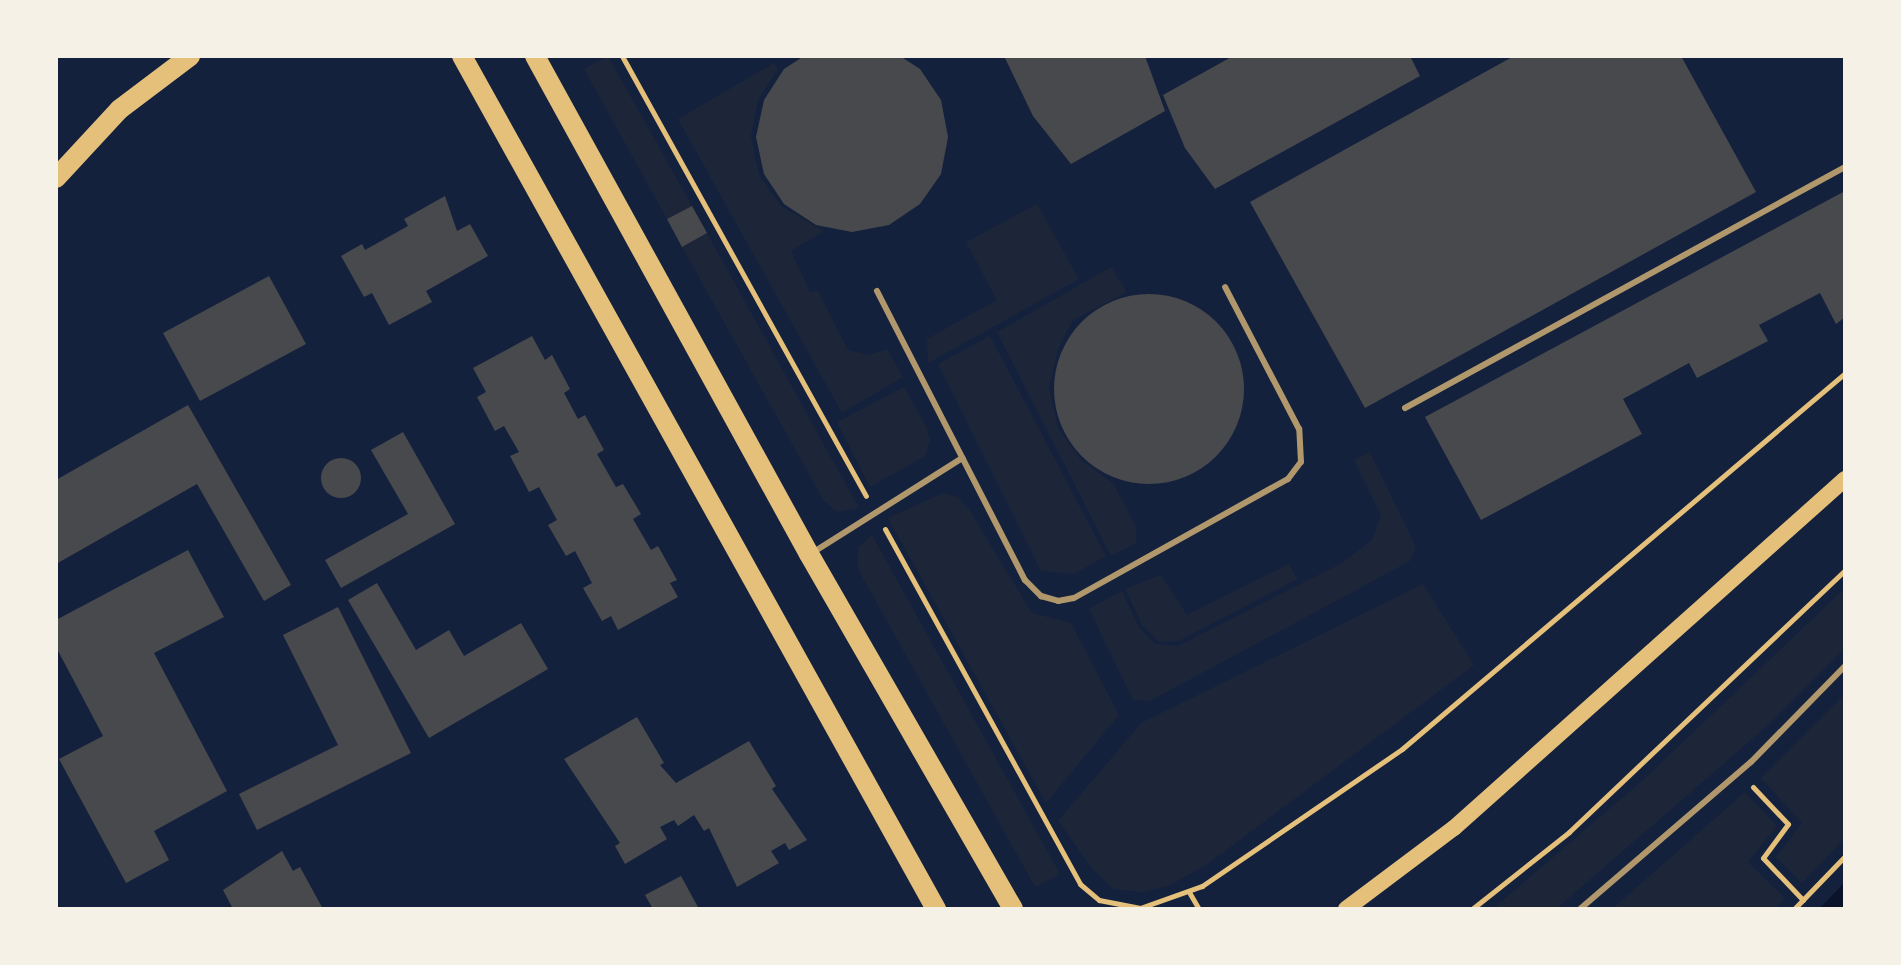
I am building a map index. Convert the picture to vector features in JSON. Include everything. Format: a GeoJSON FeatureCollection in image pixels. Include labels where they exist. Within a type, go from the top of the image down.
{"type":"FeatureCollection","features":[{"type":"Feature","properties":{"kind":"main road"},"geometry":{"type":"LineString","coordinates":[[56,178],[120,109],[190,56]]}},
{"type":"Feature","properties":{"kind":"main road"},"geometry":{"type":"LineString","coordinates":[[462,56],[936,909]]}},
{"type":"Feature","properties":{"kind":"main road"},"geometry":{"type":"LineString","coordinates":[[535,56],[809,554],[1013,909]]}},
{"type":"Feature","properties":{"kind":"main road"},"geometry":{"type":"LineString","coordinates":[[1346,909],[1454,828],[1845,479]]}},
{"type":"Feature","properties":{"kind":"lane"},"geometry":{"type":"LineString","coordinates":[[1405,408],[1845,167]]}},
{"type":"Feature","properties":{"kind":"lane"},"geometry":{"type":"LineString","coordinates":[[877,291],[1025,580],[1041,596],[1058,601],[1074,598],[1288,479],[1301,462],[1299,429],[1225,287]]}},
{"type":"Feature","properties":{"kind":"lane"},"geometry":{"type":"LineString","coordinates":[[809,554],[962,458]]}},
{"type":"Feature","properties":{"kind":"lane"},"geometry":{"type":"LineString","coordinates":[[1580,909],[1740,772],[1845,666]]}},
{"type":"Feature","properties":{"kind":"path"},"geometry":{"type":"LineString","coordinates":[[1472,909],[1569,832],[1845,570]]}},
{"type":"Feature","properties":{"kind":"path"},"geometry":{"type":"LineString","coordinates":[[1740,772],[1788,824],[1763,858],[1803,900]]}},
{"type":"Feature","properties":{"kind":"path"},"geometry":{"type":"LineString","coordinates":[[1794,909],[1845,856]]}},
{"type":"Feature","properties":{"kind":"path"},"geometry":{"type":"LineString","coordinates":[[1189,892],[1199,909]]}},
{"type":"Feature","properties":{"kind":"shaded area"},"geometry":{"type":"Polygon","coordinates":[[[608,56],[692,206],[667,219],[584,69],[608,56]]]}},
{"type":"Feature","properties":{"kind":"shaded area"},"geometry":{"type":"Polygon","coordinates":[[[774,63],[778,69],[758,100],[751,136],[759,175],[782,207],[824,231],[791,251],[810,292],[818,291],[848,350],[868,355],[887,349],[903,377],[842,413],[678,119],[774,63]]]}},
{"type":"Feature","properties":{"kind":"shaded area"},"geometry":{"type":"Polygon","coordinates":[[[1037,204],[1079,279],[928,363],[927,339],[997,300],[966,242],[1037,204]]]}},
{"type":"Feature","properties":{"kind":"shaded area"},"geometry":{"type":"Polygon","coordinates":[[[707,233],[859,508],[838,512],[824,501],[682,247],[707,233]]]}},
{"type":"Feature","properties":{"kind":"shaded area"},"geometry":{"type":"Polygon","coordinates":[[[1111,267],[1127,292],[1073,320],[1058,349],[1049,388],[1058,428],[1081,460],[1113,483],[1136,527],[1136,543],[1111,556],[997,332],[1111,267]]]}},
{"type":"Feature","properties":{"kind":"shaded area"},"geometry":{"type":"Polygon","coordinates":[[[990,336],[1106,556],[1074,574],[1041,571],[938,364],[990,336]]]}},
{"type":"Feature","properties":{"kind":"shaded area"},"geometry":{"type":"Polygon","coordinates":[[[904,387],[926,426],[930,440],[925,456],[870,487],[837,422],[904,387]]]}},
{"type":"Feature","properties":{"kind":"shaded area"},"geometry":{"type":"Polygon","coordinates":[[[1370,452],[1416,547],[1410,561],[1150,701],[1133,700],[1089,609],[1122,591],[1139,627],[1155,644],[1178,646],[1342,563],[1372,540],[1381,515],[1354,460],[1370,452]]]}},
{"type":"Feature","properties":{"kind":"shaded area"},"geometry":{"type":"Polygon","coordinates":[[[943,493],[958,497],[970,511],[1032,613],[1071,623],[1119,715],[1046,803],[888,518],[943,493]]]}},
{"type":"Feature","properties":{"kind":"shaded area"},"geometry":{"type":"Polygon","coordinates":[[[872,535],[1060,874],[1035,887],[858,569],[858,548],[872,535]]]}},
{"type":"Feature","properties":{"kind":"shaded area"},"geometry":{"type":"Polygon","coordinates":[[[1289,564],[1297,579],[1179,641],[1159,642],[1142,625],[1125,589],[1161,575],[1187,615],[1289,564]]]}},
{"type":"Feature","properties":{"kind":"shaded area"},"geometry":{"type":"Polygon","coordinates":[[[1423,584],[1474,665],[1209,863],[1169,886],[1141,892],[1113,889],[1092,868],[1058,821],[1141,723],[1423,584]]]}},
{"type":"Feature","properties":{"kind":"shaded area"},"geometry":{"type":"Polygon","coordinates":[[[1845,588],[1845,648],[1766,727],[1556,909],[1493,909],[1643,780],[1845,588]]]}},
{"type":"Feature","properties":{"kind":"shaded area"},"geometry":{"type":"Polygon","coordinates":[[[1845,694],[1845,838],[1802,883],[1776,857],[1802,823],[1761,778],[1845,694]]]}},
{"type":"Feature","properties":{"kind":"shaded area"},"geometry":{"type":"Polygon","coordinates":[[[1745,792],[1777,826],[1748,862],[1785,898],[1774,909],[1612,909],[1745,792]]]}},
{"type":"Feature","properties":{"kind":"shaded area"},"geometry":{"type":"Polygon","coordinates":[[[1845,882],[1845,909],[1819,909],[1845,882]]]}},
{"type":"Feature","properties":{"kind":"building"},"geometry":{"type":"Polygon","coordinates":[[[804,56],[900,56],[920,69],[941,100],[948,137],[941,174],[920,204],[889,225],[852,232],[816,225],[784,204],[764,174],[756,137],[764,100],[784,69],[804,56]]]}},
{"type":"Feature","properties":{"kind":"building"},"geometry":{"type":"Polygon","coordinates":[[[1004,56],[1145,56],[1165,111],[1071,164],[1033,116],[1004,56]]]}},
{"type":"Feature","properties":{"kind":"building"},"geometry":{"type":"Polygon","coordinates":[[[1233,56],[1410,56],[1420,76],[1215,189],[1185,148],[1163,95],[1233,56]]]}},
{"type":"Feature","properties":{"kind":"building"},"geometry":{"type":"Polygon","coordinates":[[[1514,56],[1681,56],[1756,192],[1365,408],[1250,202],[1514,56]]]}},
{"type":"Feature","properties":{"kind":"building"},"geometry":{"type":"Polygon","coordinates":[[[1845,191],[1845,317],[1836,324],[1820,293],[1759,325],[1768,341],[1697,378],[1689,363],[1623,399],[1642,434],[1481,520],[1425,417],[1845,191]]]}},
{"type":"Feature","properties":{"kind":"building"},"geometry":{"type":"Polygon","coordinates":[[[445,196],[457,231],[470,224],[488,256],[426,291],[432,302],[389,325],[372,293],[364,297],[341,256],[362,244],[365,250],[408,226],[404,219],[445,196]]]}},
{"type":"Feature","properties":{"kind":"building"},"geometry":{"type":"Polygon","coordinates":[[[692,206],[707,233],[682,247],[667,219],[692,206]]]}},
{"type":"Feature","properties":{"kind":"building"},"geometry":{"type":"Polygon","coordinates":[[[269,276],[306,344],[200,401],[163,333],[269,276]]]}},
{"type":"Feature","properties":{"kind":"building"},"geometry":{"type":"Polygon","coordinates":[[[1149,294],[1185,302],[1202,310],[1216,322],[1228,336],[1236,353],[1244,389],[1236,425],[1228,442],[1216,456],[1202,468],[1185,476],[1149,484],[1113,476],[1096,468],[1082,456],[1070,442],[1062,425],[1054,389],[1062,353],[1070,336],[1082,322],[1096,310],[1113,302],[1149,294]]]}},
{"type":"Feature","properties":{"kind":"building"},"geometry":{"type":"Polygon","coordinates":[[[532,336],[545,360],[552,355],[570,389],[564,393],[578,419],[585,415],[604,450],[597,454],[616,487],[623,484],[641,514],[633,519],[651,550],[658,546],[677,580],[670,583],[678,597],[618,630],[611,616],[602,621],[583,588],[592,583],[575,551],[566,556],[548,525],[557,520],[539,487],[529,492],[510,456],[519,452],[504,426],[495,431],[477,397],[486,392],[473,368],[532,336]]]}},
{"type":"Feature","properties":{"kind":"building"},"geometry":{"type":"Polygon","coordinates":[[[188,405],[291,585],[264,601],[197,484],[56,564],[56,480],[188,405]]]}},
{"type":"Feature","properties":{"kind":"building"},"geometry":{"type":"Polygon","coordinates":[[[403,432],[455,524],[341,588],[325,560],[408,514],[371,450],[403,432]]]}},
{"type":"Feature","properties":{"kind":"building"},"geometry":{"type":"Polygon","coordinates":[[[341,458],[355,464],[361,478],[355,492],[341,498],[327,492],[321,478],[327,464],[341,458]]]}},
{"type":"Feature","properties":{"kind":"building"},"geometry":{"type":"Polygon","coordinates":[[[188,550],[224,617],[154,653],[227,791],[154,831],[169,860],[126,883],[59,759],[103,736],[56,647],[56,620],[188,550]]]}},
{"type":"Feature","properties":{"kind":"building"},"geometry":{"type":"Polygon","coordinates":[[[377,583],[416,650],[449,630],[464,656],[521,623],[548,669],[429,738],[348,600],[377,583]]]}},
{"type":"Feature","properties":{"kind":"building"},"geometry":{"type":"Polygon","coordinates":[[[338,607],[411,753],[257,830],[239,794],[338,745],[283,635],[338,607]]]}},
{"type":"Feature","properties":{"kind":"building"},"geometry":{"type":"Polygon","coordinates":[[[637,717],[664,763],[660,765],[676,783],[749,741],[776,786],[772,789],[807,840],[789,850],[785,843],[771,851],[779,863],[737,887],[709,828],[704,831],[694,815],[678,826],[674,820],[660,827],[667,839],[625,864],[615,846],[620,843],[564,759],[637,717]]]}},
{"type":"Feature","properties":{"kind":"building"},"geometry":{"type":"Polygon","coordinates":[[[282,851],[293,871],[300,867],[323,909],[233,909],[223,890],[282,851]]]}},
{"type":"Feature","properties":{"kind":"building"},"geometry":{"type":"Polygon","coordinates":[[[681,876],[699,909],[653,909],[645,895],[681,876]]]}}]}
